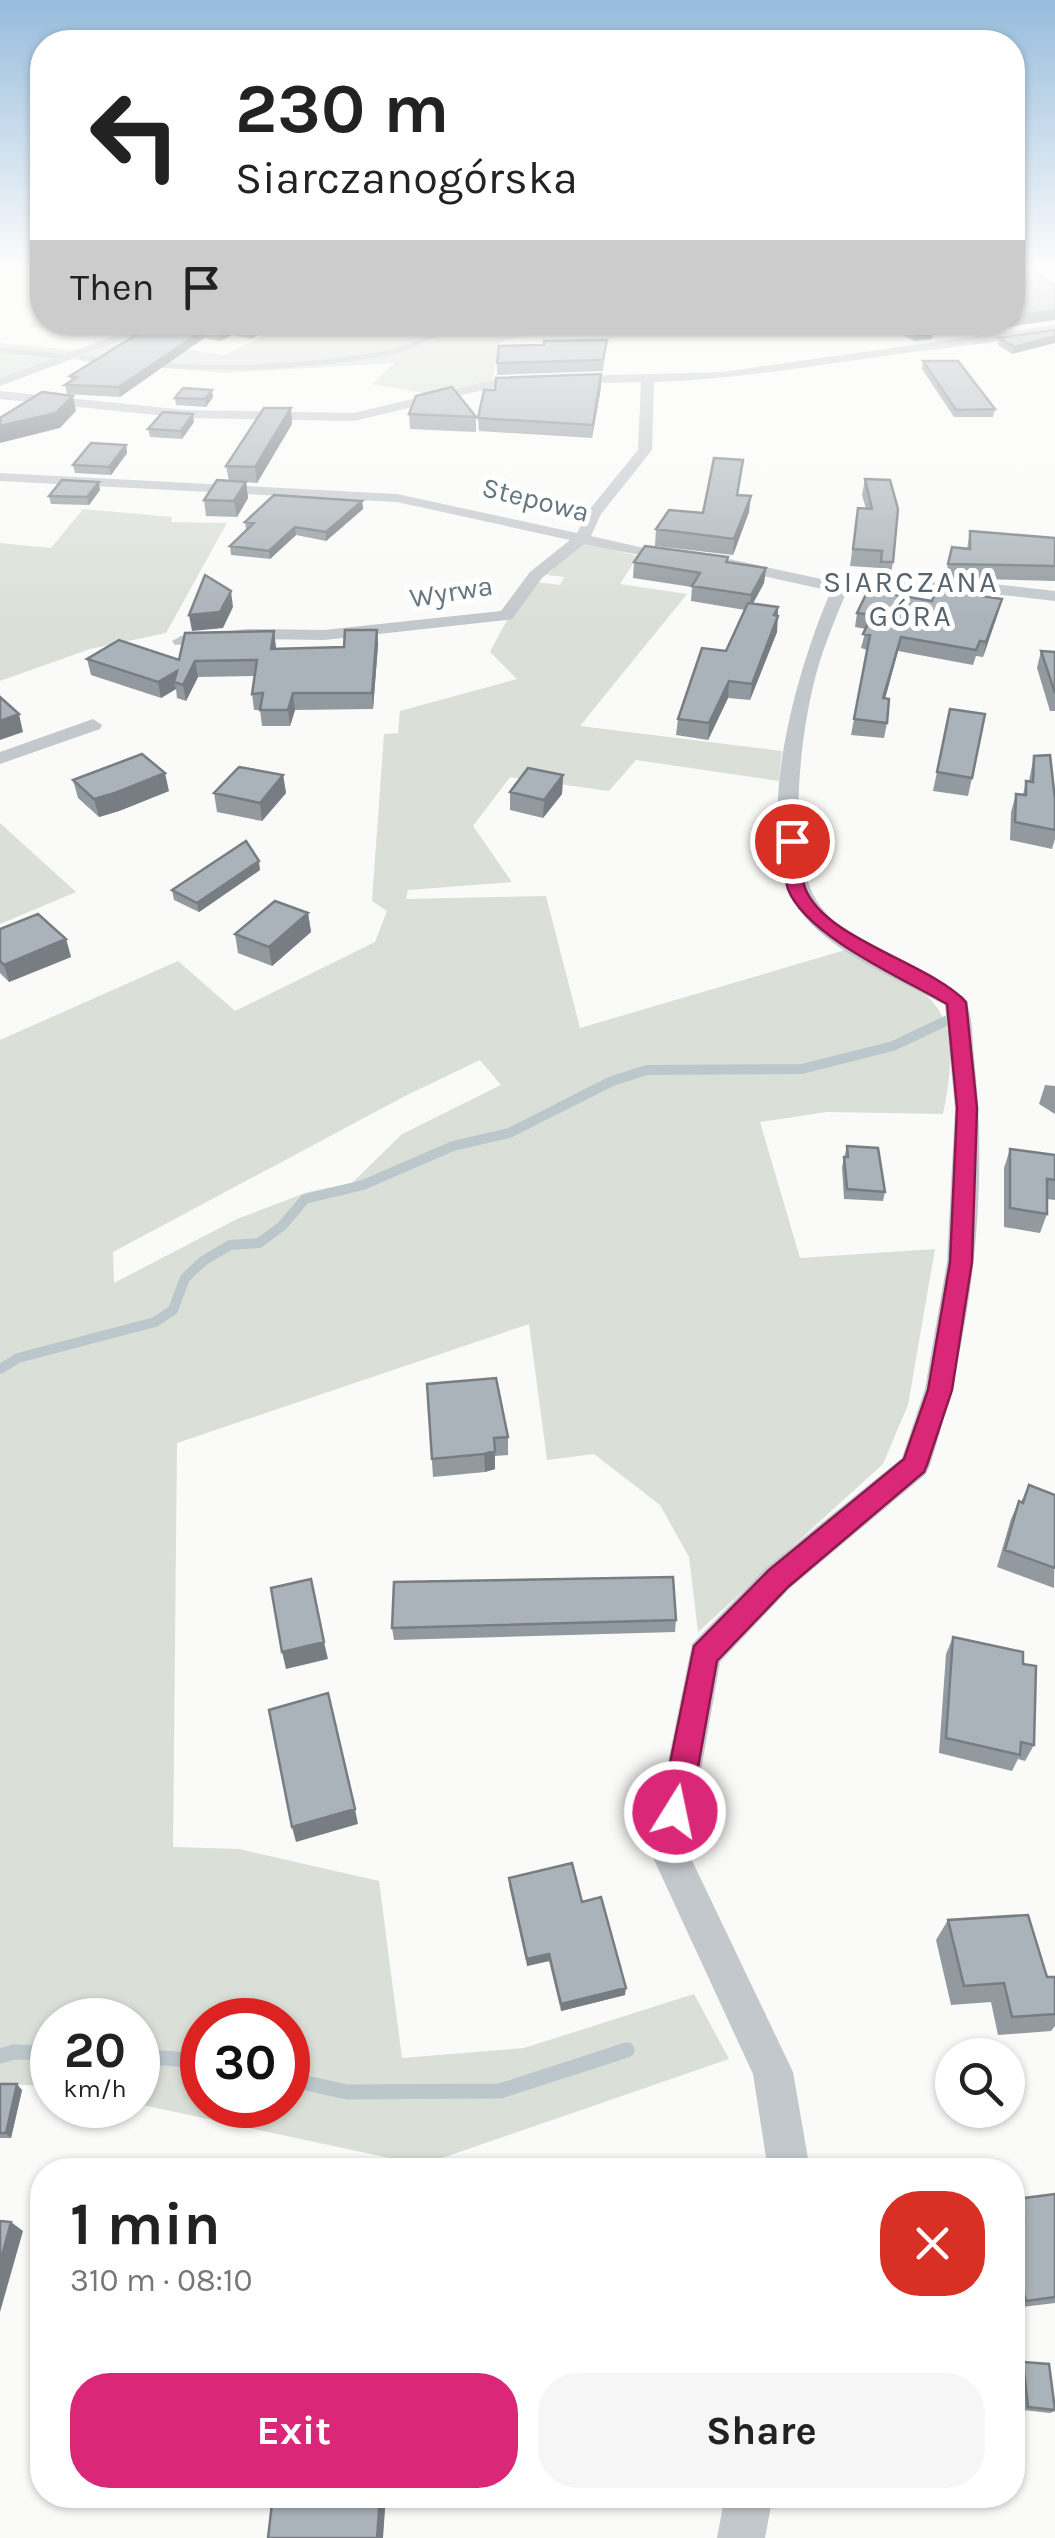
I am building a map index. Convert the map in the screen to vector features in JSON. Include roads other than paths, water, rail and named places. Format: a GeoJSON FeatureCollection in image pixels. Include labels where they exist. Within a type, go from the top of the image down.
{"type":"FeatureCollection","features":[{"type":"Feature","properties":{"kind":"street"},"geometry":{"type":"LineString","coordinates":[[0,394],[140,410],[312,418],[354,416],[490,384]]}},
{"type":"Feature","properties":{"kind":"street","name":"Wyrwa"},"geometry":{"type":"LineString","coordinates":[[180,641],[248,634],[324,635],[506,615],[536,575],[583,537],[594,513],[645,450],[648,384]]}},
{"type":"Feature","properties":{"kind":"street","name":"Stepowa"},"geometry":{"type":"LineString","coordinates":[[0,478],[368,495],[441,505],[636,552],[770,571],[840,588],[975,587],[1055,596]]}},
{"type":"Feature","properties":{"kind":"street"},"geometry":{"type":"LineString","coordinates":[[788,2158],[772,2072],[668,1851],[704,1656],[778,1578],[915,1465],[940,1390],[949,1338],[961,1262],[966,1147],[967,1108],[956,1002],[833,930],[811,910],[796,888],[788,803],[798,733],[808,670],[840,588]]}},
{"type":"Feature","properties":{"kind":"street"},"geometry":{"type":"LineString","coordinates":[[0,758],[94,725]]}},
{"type":"Feature","properties":{"kind":"street"},"geometry":{"type":"LineString","coordinates":[[741,2538],[747,2508]]}},
{"type":"Feature","properties":{"kind":"waterway"},"geometry":{"type":"LineString","coordinates":[[0,1369],[18,1358],[155,1322],[173,1310],[185,1278],[203,1261],[230,1245],[259,1243],[282,1226],[305,1199],[363,1185],[453,1146],[509,1133],[612,1081],[647,1070],[802,1069],[893,1046],[950,1019]]}},
{"type":"Feature","properties":{"kind":"waterway"},"geometry":{"type":"LineString","coordinates":[[310,2084],[347,2092],[500,2091],[627,2050]]}},
{"type":"Feature","properties":{"kind":"waterway"},"geometry":{"type":"LineString","coordinates":[[0,2056],[30,2052]]}},
{"type":"Feature","properties":{"kind":"waterway"},"geometry":{"type":"LineString","coordinates":[[160,2058],[180,2059]]}},
{"type":"Feature","properties":{"kind":"district","name":"SIARCZANA GÓRA"},"geometry":{"type":"Point","coordinates":[911,599]}}]}
